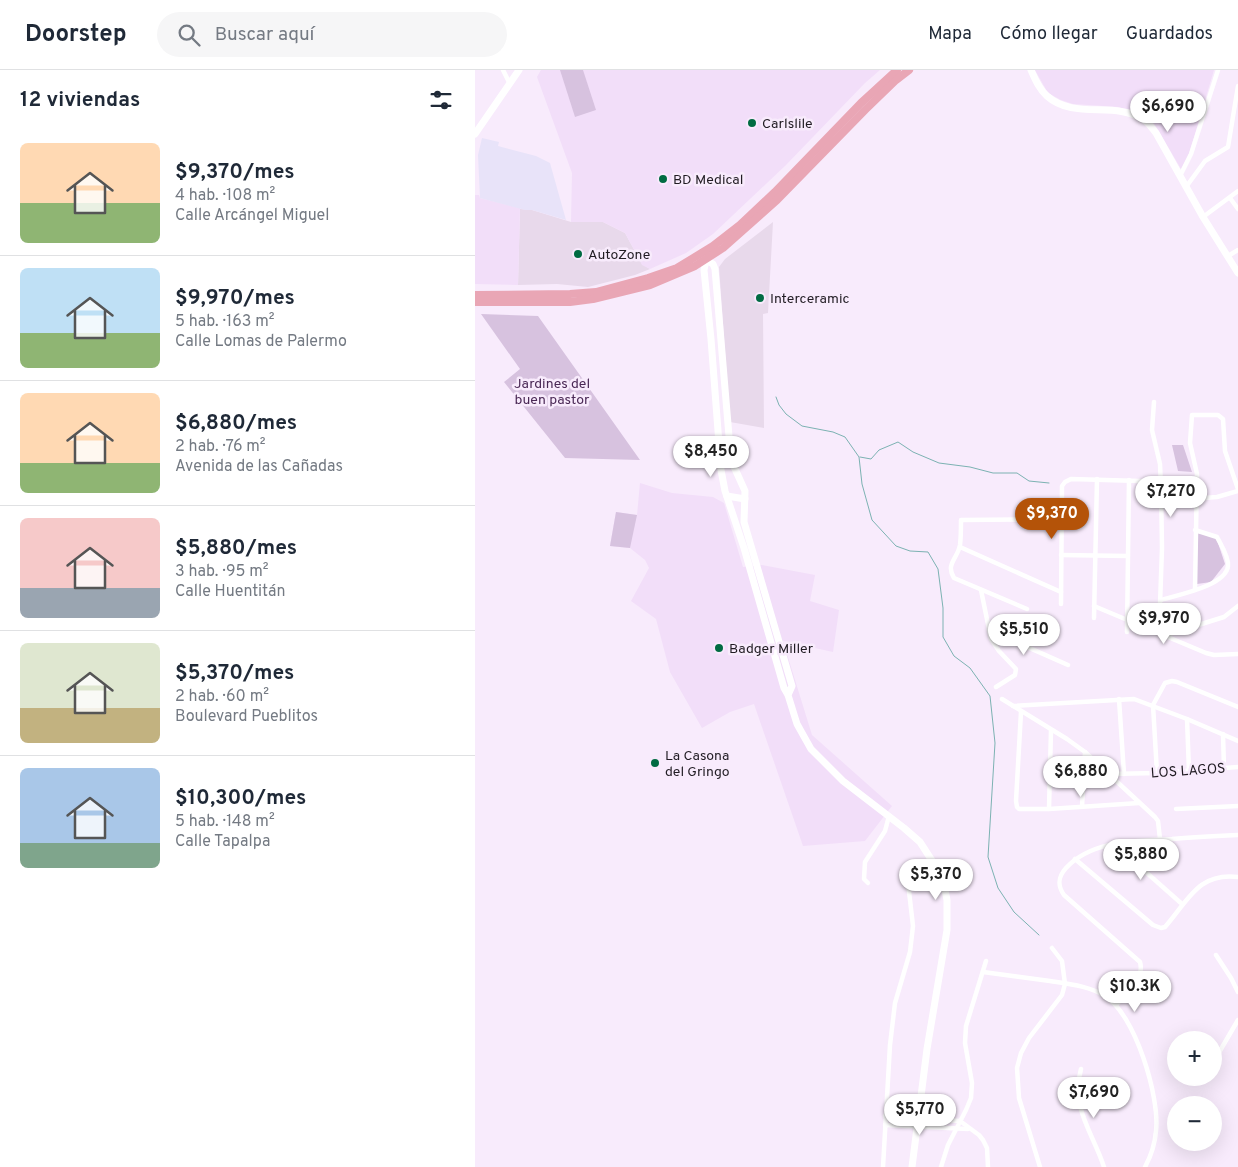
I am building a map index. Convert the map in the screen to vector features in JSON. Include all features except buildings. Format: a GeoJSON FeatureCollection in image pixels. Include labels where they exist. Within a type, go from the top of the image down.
{"type":"FeatureCollection","features":[{"type":"Feature","properties":{"kind":"main road"},"geometry":{"type":"LineString","coordinates":[[475,294],[570,294],[597,292],[677,268],[713,246],[740,225],[775,192],[861,103],[897,70]]}},
{"type":"Feature","properties":{"kind":"main road"},"geometry":{"type":"LineString","coordinates":[[475,302],[570,302],[593,299],[650,285],[679,274],[706,260],[744,230],[777,200],[876,99],[909,70]]}},
{"type":"Feature","properties":{"kind":"main road"},"geometry":{"type":"LineString","coordinates":[[706,260],[713,246]]}},
{"type":"Feature","properties":{"kind":"main road"},"geometry":{"type":"LineString","coordinates":[[693,259],[706,260]]}},
{"type":"Feature","properties":{"kind":"street"},"geometry":{"type":"LineString","coordinates":[[503,70],[510,84]]}},
{"type":"Feature","properties":{"kind":"street"},"geometry":{"type":"LineString","coordinates":[[475,134],[519,70]]}},
{"type":"Feature","properties":{"kind":"street"},"geometry":{"type":"LineString","coordinates":[[1031,70],[1043,92],[1059,104],[1075,108],[1120,112],[1134,115],[1147,121],[1156,133],[1203,217],[1238,273]]}},
{"type":"Feature","properties":{"kind":"street"},"geometry":{"type":"LineString","coordinates":[[1180,176],[1191,154],[1218,70]]}},
{"type":"Feature","properties":{"kind":"street"},"geometry":{"type":"LineString","coordinates":[[1186,187],[1205,162],[1228,147],[1238,86]]}},
{"type":"Feature","properties":{"kind":"street"},"geometry":{"type":"LineString","coordinates":[[1203,217],[1238,192]]}},
{"type":"Feature","properties":{"kind":"street"},"geometry":{"type":"LineString","coordinates":[[1230,198],[1238,209]]}},
{"type":"Feature","properties":{"kind":"street"},"geometry":{"type":"LineString","coordinates":[[1228,256],[1238,250]]}},
{"type":"Feature","properties":{"kind":"street"},"geometry":{"type":"LineString","coordinates":[[789,695],[784,688],[727,496],[719,456],[705,273],[706,260],[713,264],[715,268],[731,460],[743,485],[745,499],[744,522],[792,686],[789,695],[790,705],[797,724],[811,749],[843,781],[920,842],[938,870],[947,900],[947,930],[917,1118],[912,1167]]}},
{"type":"Feature","properties":{"kind":"street"},"geometry":{"type":"LineString","coordinates":[[711,339],[716,343],[720,338]]}},
{"type":"Feature","properties":{"kind":"street"},"geometry":{"type":"LineString","coordinates":[[713,364],[717,360],[722,362]]}},
{"type":"Feature","properties":{"kind":"street"},"geometry":{"type":"LineString","coordinates":[[1154,402],[1152,430],[1160,464],[1161,487],[1161,600],[1159,633]]}},
{"type":"Feature","properties":{"kind":"street"},"geometry":{"type":"LineString","coordinates":[[1061,604],[1062,486],[1065,482],[1071,479],[1139,481],[1197,497],[1210,498],[1238,490],[1225,451],[1223,419],[1218,415],[1192,415],[1190,443],[1197,474],[1197,497],[1195,530],[1195,590]]}},
{"type":"Feature","properties":{"kind":"street"},"geometry":{"type":"LineString","coordinates":[[1094,618],[1097,479]]}},
{"type":"Feature","properties":{"kind":"street"},"geometry":{"type":"LineString","coordinates":[[1127,632],[1129,480]]}},
{"type":"Feature","properties":{"kind":"street"},"geometry":{"type":"LineString","coordinates":[[727,496],[745,499]]}},
{"type":"Feature","properties":{"kind":"street"},"geometry":{"type":"LineString","coordinates":[[1027,609],[954,578],[951,574],[951,565],[960,547],[961,520],[1062,520]]}},
{"type":"Feature","properties":{"kind":"street"},"geometry":{"type":"LineString","coordinates":[[1161,600],[1213,583],[1227,570],[1228,564],[1217,537],[1195,530]]}},
{"type":"Feature","properties":{"kind":"street"},"geometry":{"type":"LineString","coordinates":[[960,547],[1061,592]]}},
{"type":"Feature","properties":{"kind":"street"},"geometry":{"type":"LineString","coordinates":[[1061,555],[1128,556]]}},
{"type":"Feature","properties":{"kind":"street"},"geometry":{"type":"LineString","coordinates":[[981,590],[991,639],[999,651],[1016,669],[1015,675],[996,687]]}},
{"type":"Feature","properties":{"kind":"street"},"geometry":{"type":"LineString","coordinates":[[759,601],[767,598]]}},
{"type":"Feature","properties":{"kind":"street"},"geometry":{"type":"LineString","coordinates":[[1095,606],[1127,618],[1205,653],[1238,654]]}},
{"type":"Feature","properties":{"kind":"street"},"geometry":{"type":"LineString","coordinates":[[1165,635],[1224,617],[1238,606]]}},
{"type":"Feature","properties":{"kind":"street"},"geometry":{"type":"LineString","coordinates":[[989,630],[1068,665]]}},
{"type":"Feature","properties":{"kind":"street"},"geometry":{"type":"LineString","coordinates":[[1157,773],[1153,705],[1163,685],[1168,681],[1177,682],[1238,707]]}},
{"type":"Feature","properties":{"kind":"street"},"geometry":{"type":"LineString","coordinates":[[1002,699],[1085,752],[1158,820],[1160,839]]}},
{"type":"Feature","properties":{"kind":"street"},"geometry":{"type":"LineString","coordinates":[[1119,699],[1125,774]]}},
{"type":"Feature","properties":{"kind":"street"},"geometry":{"type":"LineString","coordinates":[[1013,706],[1133,699],[1153,705],[1238,741]]}},
{"type":"Feature","properties":{"kind":"street"},"geometry":{"type":"LineString","coordinates":[[1021,712],[1017,807],[1024,810],[1082,808],[1139,802]]}},
{"type":"Feature","properties":{"kind":"street"},"geometry":{"type":"LineString","coordinates":[[1187,719],[1189,771]]}},
{"type":"Feature","properties":{"kind":"street"},"geometry":{"type":"LineString","coordinates":[[1049,809],[1051,730]]}},
{"type":"Feature","properties":{"kind":"street"},"geometry":{"type":"LineString","coordinates":[[1223,734],[1224,768]]}},
{"type":"Feature","properties":{"kind":"street"},"geometry":{"type":"LineString","coordinates":[[1082,808],[1085,752]]}},
{"type":"Feature","properties":{"kind":"street","name":"LOS LAGOS"},"geometry":{"type":"LineString","coordinates":[[1109,774],[1157,773],[1238,767]]}},
{"type":"Feature","properties":{"kind":"street"},"geometry":{"type":"LineString","coordinates":[[1176,809],[1238,806]]}},
{"type":"Feature","properties":{"kind":"street"},"geometry":{"type":"LineString","coordinates":[[868,883],[864,878],[865,862],[885,831],[889,816]]}},
{"type":"Feature","properties":{"kind":"street"},"geometry":{"type":"LineString","coordinates":[[1117,1004],[1138,978],[1141,973],[1141,966],[1136,958],[1063,895],[1059,888],[1059,880],[1062,873],[1075,859],[1097,848],[1118,843],[1238,835]]}},
{"type":"Feature","properties":{"kind":"street"},"geometry":{"type":"LineString","coordinates":[[1118,843],[1130,858],[1182,904]]}},
{"type":"Feature","properties":{"kind":"street"},"geometry":{"type":"LineString","coordinates":[[1075,859],[1153,925],[1161,928],[1165,927],[1182,904],[1210,879],[1225,876],[1238,877]]}},
{"type":"Feature","properties":{"kind":"street"},"geometry":{"type":"LineString","coordinates":[[883,1167],[890,1045],[895,1003],[911,952],[913,926],[907,874]]}},
{"type":"Feature","properties":{"kind":"street"},"geometry":{"type":"LineString","coordinates":[[1040,1167],[1019,1098],[1017,1068],[1021,1053],[1029,1038],[1062,995],[1065,984],[1062,961],[1052,948]]}},
{"type":"Feature","properties":{"kind":"street"},"geometry":{"type":"LineString","coordinates":[[1215,955],[1238,992]]}},
{"type":"Feature","properties":{"kind":"street"},"geometry":{"type":"LineString","coordinates":[[941,1167],[948,1145],[971,1098],[972,1083],[965,1043],[966,1026],[986,961]]}},
{"type":"Feature","properties":{"kind":"street"},"geometry":{"type":"LineString","coordinates":[[983,972],[1089,989],[1105,995],[1117,1004],[1132,1029],[1148,1074],[1155,1104],[1157,1130],[1145,1167]]}},
{"type":"Feature","properties":{"kind":"street"},"geometry":{"type":"LineString","coordinates":[[1222,1048],[1238,1023]]}},
{"type":"Feature","properties":{"kind":"street"},"geometry":{"type":"LineString","coordinates":[[1081,1069],[1077,1094],[1079,1106],[1104,1167]]}},
{"type":"Feature","properties":{"kind":"street"},"geometry":{"type":"LineString","coordinates":[[885,1116],[917,1118],[958,1125],[968,1129],[979,1135],[983,1140],[987,1148],[988,1167]]}},
{"type":"Feature","properties":{"kind":"street"},"geometry":{"type":"LineString","coordinates":[[885,1124],[916,1126],[958,1125],[968,1129]]}},
{"type":"Feature","properties":{"kind":"shaded area"},"geometry":{"type":"Polygon","coordinates":[[[541,70],[880,70],[865,83],[786,165],[713,234],[686,253],[650,269],[642,265],[625,233],[603,222],[571,222],[572,173],[537,77],[541,70]]]}},
{"type":"Feature","properties":{"kind":"shaded area"},"geometry":{"type":"Polygon","coordinates":[[[1035,70],[1214,70],[1189,154],[1181,169],[1150,116],[1118,107],[1073,104],[1061,100],[1048,93],[1035,70]]]}},
{"type":"Feature","properties":{"kind":"shaded area"},"geometry":{"type":"Polygon","coordinates":[[[482,138],[499,142],[498,146],[536,156],[550,163],[566,220],[480,198],[478,155],[482,138]]]}},
{"type":"Feature","properties":{"kind":"shaded area"},"geometry":{"type":"Polygon","coordinates":[[[475,195],[520,208],[518,285],[475,284],[475,195]]]}},
{"type":"Feature","properties":{"kind":"shaded area"},"geometry":{"type":"Polygon","coordinates":[[[520,209],[532,210],[571,222],[603,222],[625,233],[642,264],[650,269],[635,275],[588,287],[557,284],[518,285],[520,209]]]}},
{"type":"Feature","properties":{"kind":"shaded area"},"geometry":{"type":"Polygon","coordinates":[[[773,222],[768,313],[763,314],[764,428],[730,422],[719,267],[725,259],[773,222]]]}},
{"type":"Feature","properties":{"kind":"shaded area"},"geometry":{"type":"Polygon","coordinates":[[[640,483],[672,493],[713,497],[724,503],[743,567],[762,565],[815,575],[810,601],[839,610],[833,652],[783,641],[812,735],[892,806],[865,841],[803,846],[754,704],[730,712],[702,728],[670,672],[656,619],[631,601],[649,568],[645,560],[630,548],[610,546],[616,512],[637,515],[640,483]]]}},
{"type":"Feature","properties":{"kind":"green space"},"geometry":{"type":"Polygon","coordinates":[[[560,70],[583,70],[596,110],[575,117],[560,70]]]}},
{"type":"Feature","properties":{"kind":"green space","name":"Jardines del buen pastor"},"geometry":{"type":"Polygon","coordinates":[[[481,314],[538,316],[640,460],[565,458],[504,382],[520,369],[481,314]]]}},
{"type":"Feature","properties":{"kind":"green space"},"geometry":{"type":"Polygon","coordinates":[[[1172,445],[1183,445],[1192,472],[1178,471],[1172,445]]]}},
{"type":"Feature","properties":{"kind":"green space"},"geometry":{"type":"Polygon","coordinates":[[[616,512],[637,515],[630,548],[610,546],[616,512]]]}},
{"type":"Feature","properties":{"kind":"green space"},"geometry":{"type":"Polygon","coordinates":[[[1197,533],[1216,537],[1225,564],[1211,582],[1197,584],[1197,533]]]}},
{"type":"Feature","properties":{"kind":"waterway"},"geometry":{"type":"LineString","coordinates":[[776,397],[786,414],[802,426],[833,432],[845,437],[859,457],[862,484],[872,520],[896,546],[910,551],[928,552],[938,569],[943,608],[943,637],[954,656],[970,668],[990,696],[995,743],[988,857],[998,888],[1014,912],[1039,935]]}},
{"type":"Feature","properties":{"kind":"waterway"},"geometry":{"type":"LineString","coordinates":[[860,457],[871,459],[879,450],[898,442],[913,452],[939,463],[970,467],[993,473],[1017,473],[1029,481],[1049,483]]}},
{"type":"Feature","properties":{"kind":"place","name":"Carlslile"},"geometry":{"type":"Point","coordinates":[752,123]}},
{"type":"Feature","properties":{"kind":"place","name":"BD Medical"},"geometry":{"type":"Point","coordinates":[663,179]}},
{"type":"Feature","properties":{"kind":"place","name":"AutoZone"},"geometry":{"type":"Point","coordinates":[578,254]}},
{"type":"Feature","properties":{"kind":"place","name":"Interceramic"},"geometry":{"type":"Point","coordinates":[760,298]}},
{"type":"Feature","properties":{"kind":"place","name":"Badger Miller"},"geometry":{"type":"Point","coordinates":[719,648]}},
{"type":"Feature","properties":{"kind":"place","name":"La Casona del Gringo"},"geometry":{"type":"Point","coordinates":[655,763]}}]}
